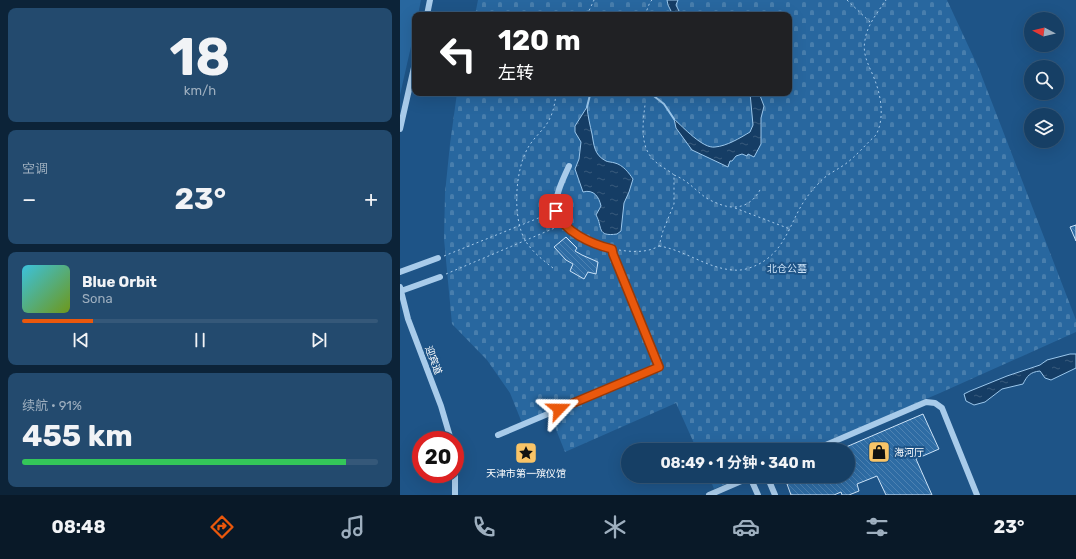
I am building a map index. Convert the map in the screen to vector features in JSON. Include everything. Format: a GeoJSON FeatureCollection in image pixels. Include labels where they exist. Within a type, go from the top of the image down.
{"type":"FeatureCollection","features":[{"type":"Feature","properties":{"kind":"street"},"geometry":{"type":"LineString","coordinates":[[428,12],[430,0]]}},
{"type":"Feature","properties":{"kind":"street"},"geometry":{"type":"LineString","coordinates":[[400,129],[412,76]]}},
{"type":"Feature","properties":{"kind":"street"},"geometry":{"type":"LineString","coordinates":[[498,435],[659,367],[612,249],[602,247],[582,237],[562,224],[556,211],[558,195],[568,166]]}},
{"type":"Feature","properties":{"kind":"street"},"geometry":{"type":"LineString","coordinates":[[400,272],[438,258]]}},
{"type":"Feature","properties":{"kind":"street"},"geometry":{"type":"LineString","coordinates":[[401,289],[440,277]]}},
{"type":"Feature","properties":{"kind":"street","name":"迎宾道"},"geometry":{"type":"LineString","coordinates":[[401,289],[408,319],[441,406],[448,431]]}},
{"type":"Feature","properties":{"kind":"street"},"geometry":{"type":"LineString","coordinates":[[830,443],[926,402],[935,403],[942,408],[977,495]]}},
{"type":"Feature","properties":{"kind":"street"},"geometry":{"type":"LineString","coordinates":[[455,483],[455,495]]}},
{"type":"Feature","properties":{"kind":"street"},"geometry":{"type":"LineString","coordinates":[[709,495],[738,483]]}},
{"type":"Feature","properties":{"kind":"street"},"geometry":{"type":"LineString","coordinates":[[754,483],[758,495]]}},
{"type":"Feature","properties":{"kind":"street"},"geometry":{"type":"LineString","coordinates":[[769,483],[774,495]]}},
{"type":"Feature","properties":{"kind":"path"},"geometry":{"type":"LineString","coordinates":[[588,12],[594,0]]}},
{"type":"Feature","properties":{"kind":"path"},"geometry":{"type":"LineString","coordinates":[[646,12],[652,0]]}},
{"type":"Feature","properties":{"kind":"path"},"geometry":{"type":"LineString","coordinates":[[847,0],[872,23]]}},
{"type":"Feature","properties":{"kind":"path"},"geometry":{"type":"LineString","coordinates":[[659,246],[672,249],[723,269],[738,270],[764,262],[783,244],[803,204],[819,182],[847,163],[876,135],[879,130],[881,111],[880,98],[874,78],[865,60],[864,41],[868,30],[886,0]]}},
{"type":"Feature","properties":{"kind":"path"},"geometry":{"type":"LineString","coordinates":[[553,268],[533,250],[526,241],[519,225],[518,188],[521,166],[528,147],[550,119],[555,104],[556,96]]}},
{"type":"Feature","properties":{"kind":"path"},"geometry":{"type":"LineString","coordinates":[[645,105],[643,136],[651,158],[674,175],[687,181],[705,198],[727,206],[740,207],[746,205],[758,194],[761,188]]}},
{"type":"Feature","properties":{"kind":"path"},"geometry":{"type":"LineString","coordinates":[[612,249],[637,252],[654,250],[659,246],[663,231],[674,204],[674,175]]}},
{"type":"Feature","properties":{"kind":"path"},"geometry":{"type":"LineString","coordinates":[[733,207],[790,230]]}},
{"type":"Feature","properties":{"kind":"path"},"geometry":{"type":"LineString","coordinates":[[438,258],[556,211]]}},
{"type":"Feature","properties":{"kind":"path"},"geometry":{"type":"LineString","coordinates":[[440,277],[526,241],[562,224]]}},
{"type":"Feature","properties":{"kind":"green space"},"geometry":{"type":"Polygon","coordinates":[[[400,0],[421,0],[419,12],[412,12],[412,42],[400,95],[400,0]]]}},
{"type":"Feature","properties":{"kind":"green space","name":"北仓公墓"},"geometry":{"type":"Polygon","coordinates":[[[478,0],[947,0],[979,69],[1076,320],[1076,332],[940,393],[822,443],[694,443],[676,403],[565,452],[549,412],[522,423],[510,393],[487,360],[452,324],[444,239],[445,193],[457,96],[792,96],[792,12],[476,12],[478,0]]]}},
{"type":"Feature","properties":{"kind":"green space"},"geometry":{"type":"Polygon","coordinates":[[[712,483],[728,483],[714,489],[712,483]]]}},
{"type":"Feature","properties":{"kind":"water"},"geometry":{"type":"Polygon","coordinates":[[[667,0],[678,0],[676,5],[680,12],[672,12],[667,0]]]}},
{"type":"Feature","properties":{"kind":"water"},"geometry":{"type":"Polygon","coordinates":[[[750,96],[760,96],[764,106],[761,118],[761,144],[754,157],[748,154],[747,156],[742,154],[736,156],[732,161],[730,161],[728,167],[692,150],[676,128],[674,119],[693,137],[710,147],[724,145],[733,141],[750,132],[753,125],[750,96]]]}},
{"type":"Feature","properties":{"kind":"water"},"geometry":{"type":"Polygon","coordinates":[[[587,107],[594,146],[597,153],[602,159],[623,167],[633,179],[624,203],[621,231],[617,234],[606,234],[601,230],[596,215],[601,206],[599,200],[593,193],[587,191],[583,192],[575,169],[579,159],[581,142],[575,132],[575,126],[587,107]]]}},
{"type":"Feature","properties":{"kind":"water"},"geometry":{"type":"Polygon","coordinates":[[[1070,354],[1076,354],[1076,368],[1051,380],[1045,378],[1040,371],[1034,372],[1029,375],[1023,384],[1002,389],[985,402],[974,405],[966,401],[964,394],[970,391],[1040,365],[1047,360],[1070,354]]]}},
{"type":"Feature","properties":{"kind":"building"},"geometry":{"type":"Polygon","coordinates":[[[1076,225],[1076,241],[1070,227],[1076,225]]]}},
{"type":"Feature","properties":{"kind":"building"},"geometry":{"type":"Polygon","coordinates":[[[566,237],[577,248],[575,251],[598,262],[596,274],[588,272],[584,279],[570,271],[573,264],[566,260],[554,247],[566,237]]]}},
{"type":"Feature","properties":{"kind":"building"},"geometry":{"type":"Polygon","coordinates":[[[923,414],[939,449],[916,459],[932,495],[886,495],[877,476],[857,484],[859,491],[849,495],[842,495],[841,492],[834,495],[791,495],[787,484],[790,483],[855,483],[855,443],[923,414]]]}},
{"type":"Feature","properties":{"kind":"waterway"},"geometry":{"type":"LineString","coordinates":[[587,107],[590,96]]}},
{"type":"Feature","properties":{"kind":"waterway"},"geometry":{"type":"LineString","coordinates":[[654,96],[664,104],[674,119]]}},
{"type":"Feature","properties":{"kind":"place","name":"海河厅"},"geometry":{"type":"Point","coordinates":[879,452]}},
{"type":"Feature","properties":{"kind":"place","name":"天津市第一殡仪馆"},"geometry":{"type":"Point","coordinates":[526,453]}},
{"type":"Feature","properties":{"kind":"route"},"geometry":{"type":"LineString","coordinates":[[556,211],[562,224],[572,231],[602,247],[612,249],[659,367],[559,409]]}}]}
